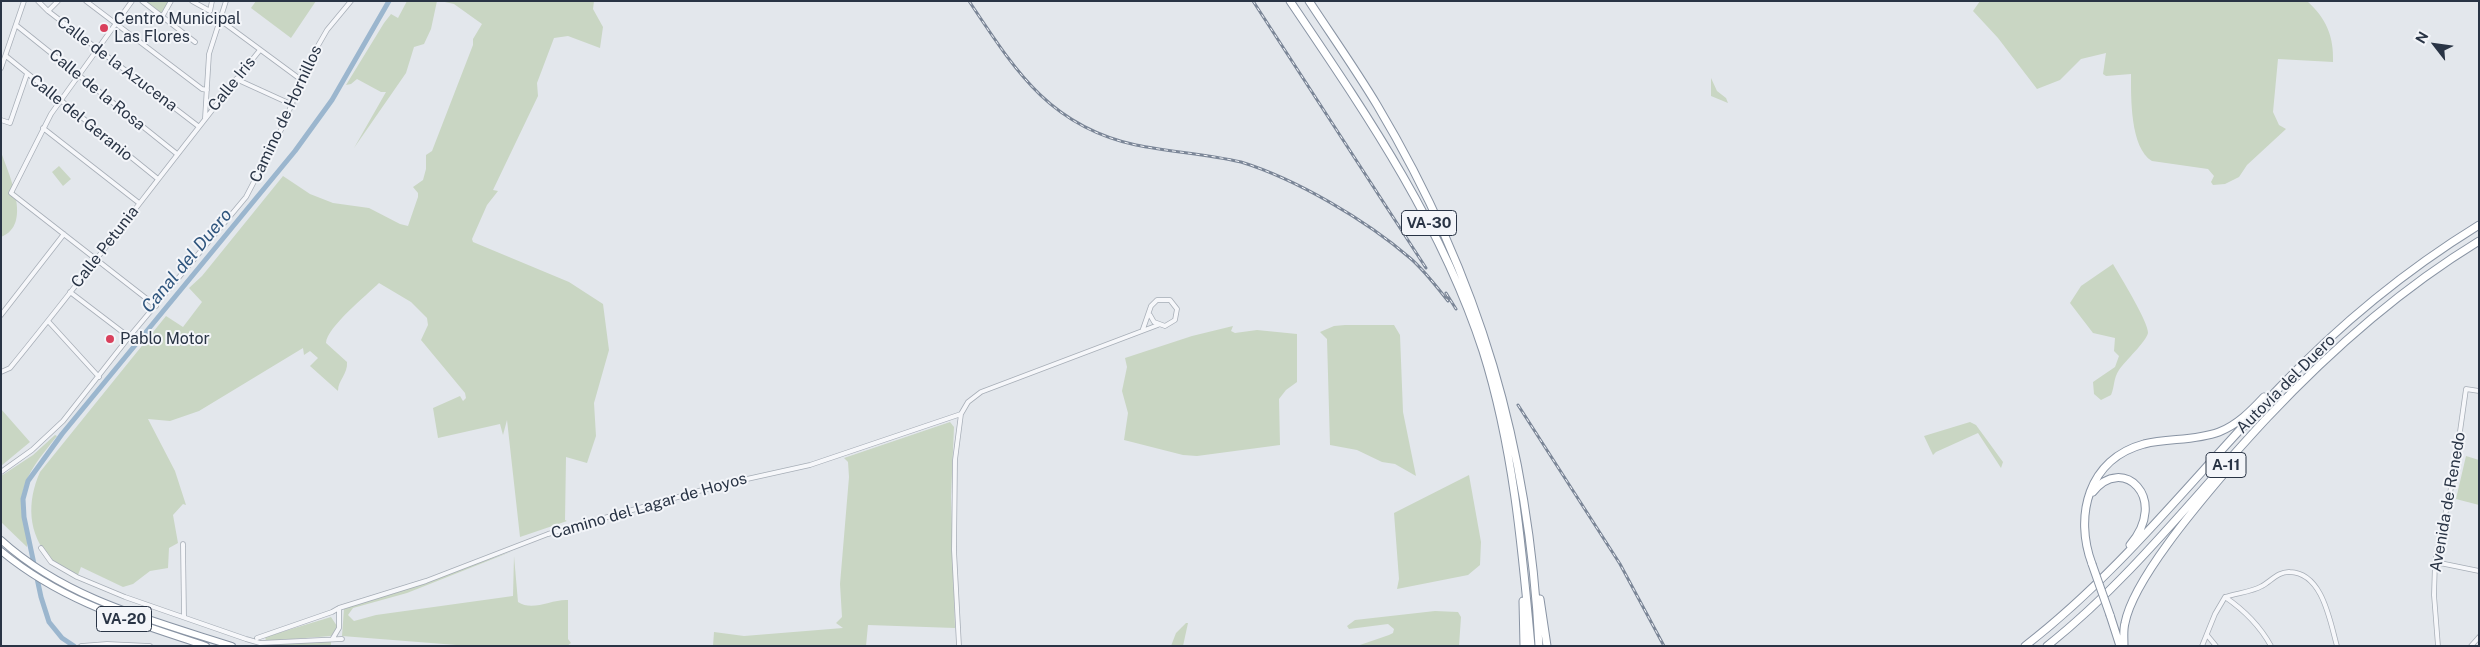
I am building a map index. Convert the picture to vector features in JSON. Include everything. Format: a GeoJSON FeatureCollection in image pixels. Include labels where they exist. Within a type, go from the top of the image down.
{"type":"FeatureCollection","features":[{"type":"Feature","properties":{"kind":"highway","name":"VA-30"},"geometry":{"type":"LineString","coordinates":[[1290,1],[1377,131],[1412,189],[1460,293],[1483,352],[1511,471],[1524,568],[1531,646]]}},
{"type":"Feature","properties":{"kind":"highway","name":"VA-30"},"geometry":{"type":"LineString","coordinates":[[1309,1],[1355,69],[1400,146],[1442,229],[1473,305],[1504,398],[1518,462],[1528,520],[1536,587],[1539,646]]}},
{"type":"Feature","properties":{"kind":"highway","name":"Autovía del Duero"},"geometry":{"type":"LineString","coordinates":[[2026,645],[2093,588],[2125,557],[2280,387],[2331,337],[2414,269],[2479,225]]}},
{"type":"Feature","properties":{"kind":"highway","name":"Autovía del Duero"},"geometry":{"type":"LineString","coordinates":[[2046,646],[2098,601],[2153,547],[2268,417],[2347,341],[2426,277],[2479,241]]}},
{"type":"Feature","properties":{"kind":"highway"},"geometry":{"type":"LineString","coordinates":[[2122,646],[2092,564],[2083,525],[2087,500],[2097,478],[2105,468],[2123,453],[2143,445],[2208,435],[2231,426],[2244,416],[2305,356],[2331,337]]}},
{"type":"Feature","properties":{"kind":"highway"},"geometry":{"type":"LineString","coordinates":[[2122,646],[2125,623],[2135,594],[2184,523],[2270,421],[2347,341]]}},
{"type":"Feature","properties":{"kind":"highway"},"geometry":{"type":"LineString","coordinates":[[2026,645],[2126,550],[2142,527],[2146,515],[2144,496],[2136,485],[2129,481],[2117,478],[2105,481],[2096,488],[2087,500]]}},
{"type":"Feature","properties":{"kind":"highway","name":"VA-20"},"geometry":{"type":"LineString","coordinates":[[1,540],[27,562],[48,576],[104,603],[232,646]]}},
{"type":"Feature","properties":{"kind":"highway","name":"VA-20"},"geometry":{"type":"LineString","coordinates":[[1,551],[45,583],[96,609],[206,646]]}},
{"type":"Feature","properties":{"kind":"highway"},"geometry":{"type":"LineString","coordinates":[[1524,568],[1524,646]]}},
{"type":"Feature","properties":{"kind":"highway"},"geometry":{"type":"LineString","coordinates":[[1536,587],[1546,627],[1547,646]]}},
{"type":"Feature","properties":{"kind":"street"},"geometry":{"type":"LineString","coordinates":[[1,68],[24,1]]}},
{"type":"Feature","properties":{"kind":"street","name":"Calle de la Azucena"},"geometry":{"type":"LineString","coordinates":[[38,1],[48,11],[198,126]]}},
{"type":"Feature","properties":{"kind":"street"},"geometry":{"type":"LineString","coordinates":[[48,11],[58,1]]}},
{"type":"Feature","properties":{"kind":"street"},"geometry":{"type":"LineString","coordinates":[[86,1],[202,89],[207,90]]}},
{"type":"Feature","properties":{"kind":"street"},"geometry":{"type":"LineString","coordinates":[[132,1],[117,25],[60,101],[43,128],[11,192],[156,306]]}},
{"type":"Feature","properties":{"kind":"street"},"geometry":{"type":"LineString","coordinates":[[142,1],[195,42]]}},
{"type":"Feature","properties":{"kind":"street"},"geometry":{"type":"LineString","coordinates":[[162,17],[171,1]]}},
{"type":"Feature","properties":{"kind":"street"},"geometry":{"type":"LineString","coordinates":[[192,1],[210,11],[212,1]]}},
{"type":"Feature","properties":{"kind":"street"},"geometry":{"type":"LineString","coordinates":[[205,118],[209,54],[226,1]]}},
{"type":"Feature","properties":{"kind":"street","name":"Camino de Hornillos"},"geometry":{"type":"LineString","coordinates":[[1,472],[32,450],[63,421],[129,337],[246,197],[292,105],[300,79],[317,46],[351,1]]}},
{"type":"Feature","properties":{"kind":"street"},"geometry":{"type":"LineString","coordinates":[[220,20],[300,79]]}},
{"type":"Feature","properties":{"kind":"street","name":"Calle de la Rosa"},"geometry":{"type":"LineString","coordinates":[[16,25],[177,154]]}},
{"type":"Feature","properties":{"kind":"street","name":"Calle Iris"},"geometry":{"type":"LineString","coordinates":[[205,118],[260,50]]}},
{"type":"Feature","properties":{"kind":"street","name":"Calle del Geranio"},"geometry":{"type":"LineString","coordinates":[[6,56],[158,179]]}},
{"type":"Feature","properties":{"kind":"street"},"geometry":{"type":"LineString","coordinates":[[1,120],[10,123],[27,74]]}},
{"type":"Feature","properties":{"kind":"street"},"geometry":{"type":"LineString","coordinates":[[236,79],[292,105]]}},
{"type":"Feature","properties":{"kind":"street","name":"Calle Petunia"},"geometry":{"type":"LineString","coordinates":[[1,372],[10,368],[48,321],[205,118]]}},
{"type":"Feature","properties":{"kind":"street"},"geometry":{"type":"LineString","coordinates":[[43,128],[139,203]]}},
{"type":"Feature","properties":{"kind":"street"},"geometry":{"type":"LineString","coordinates":[[1,315],[64,234]]}},
{"type":"Feature","properties":{"kind":"street"},"geometry":{"type":"LineString","coordinates":[[70,292],[129,337]]}},
{"type":"Feature","properties":{"kind":"street"},"geometry":{"type":"LineString","coordinates":[[959,646],[953,497],[961,414],[968,402],[981,392],[1143,329],[1158,325],[1165,326],[1175,320],[1178,313],[1174,303],[1166,298],[1157,300],[1152,306],[1143,329]]}},
{"type":"Feature","properties":{"kind":"street"},"geometry":{"type":"LineString","coordinates":[[1150,315],[1158,325]]}},
{"type":"Feature","properties":{"kind":"street"},"geometry":{"type":"LineString","coordinates":[[48,321],[99,377]]}},
{"type":"Feature","properties":{"kind":"street","name":"Avenida de Renedo"},"geometry":{"type":"LineString","coordinates":[[2438,646],[2434,595],[2435,562],[2454,474],[2466,389],[2479,391]]}},
{"type":"Feature","properties":{"kind":"street","name":"Camino del Lagar de Hoyos"},"geometry":{"type":"LineString","coordinates":[[257,638],[339,608],[426,580],[548,534],[720,485],[810,465],[961,414]]}},
{"type":"Feature","properties":{"kind":"street"},"geometry":{"type":"LineString","coordinates":[[183,544],[184,617]]}},
{"type":"Feature","properties":{"kind":"street"},"geometry":{"type":"LineString","coordinates":[[41,548],[51,562],[77,577],[124,597],[260,643],[342,639]]}},
{"type":"Feature","properties":{"kind":"street"},"geometry":{"type":"LineString","coordinates":[[2435,562],[2479,571]]}},
{"type":"Feature","properties":{"kind":"street"},"geometry":{"type":"LineString","coordinates":[[2202,646],[2225,597],[2261,587],[2279,574],[2290,572],[2304,576],[2314,585],[2327,606],[2337,645]]}},
{"type":"Feature","properties":{"kind":"street"},"geometry":{"type":"LineString","coordinates":[[2225,597],[2248,616],[2264,634],[2271,646]]}},
{"type":"Feature","properties":{"kind":"street"},"geometry":{"type":"LineString","coordinates":[[333,638],[339,628],[339,608]]}},
{"type":"Feature","properties":{"kind":"street"},"geometry":{"type":"LineString","coordinates":[[2207,634],[2216,646]]}},
{"type":"Feature","properties":{"kind":"street"},"geometry":{"type":"LineString","coordinates":[[2471,646],[2479,636]]}},
{"type":"Feature","properties":{"kind":"street"},"geometry":{"type":"LineString","coordinates":[[81,645],[150,646]]}},
{"type":"Feature","properties":{"kind":"green space"},"geometry":{"type":"Polygon","coordinates":[[[142,1],[171,1],[162,17],[142,1]]]}},
{"type":"Feature","properties":{"kind":"green space"},"geometry":{"type":"Polygon","coordinates":[[[256,1],[316,1],[291,38],[251,8],[256,1]]]}},
{"type":"Feature","properties":{"kind":"green space"},"geometry":{"type":"Polygon","coordinates":[[[407,1],[437,1],[431,29],[424,44],[414,47],[406,73],[354,148],[386,92],[381,92],[357,79],[351,84],[346,85],[384,23],[391,14],[398,18],[407,1]]]}},
{"type":"Feature","properties":{"kind":"green space"},"geometry":{"type":"Polygon","coordinates":[[[440,1],[594,1],[593,9],[603,27],[600,48],[568,36],[554,38],[537,83],[538,96],[493,190],[498,191],[487,205],[472,239],[473,242],[569,282],[603,304],[609,350],[594,403],[596,436],[587,463],[566,457],[565,520],[567,521],[520,537],[507,420],[503,435],[500,424],[438,438],[433,408],[460,396],[463,401],[466,398],[465,393],[421,340],[428,325],[427,318],[411,302],[379,283],[340,320],[328,336],[326,343],[347,362],[338,391],[310,366],[318,358],[310,351],[304,355],[303,348],[199,411],[170,421],[148,419],[175,471],[186,505],[183,504],[173,515],[178,543],[169,548],[168,568],[150,571],[133,584],[123,587],[81,567],[78,575],[51,559],[37,539],[32,517],[33,494],[40,472],[166,316],[183,327],[202,302],[189,288],[202,276],[283,176],[310,194],[333,203],[369,208],[400,224],[408,226],[418,197],[418,193],[413,187],[423,180],[426,169],[426,155],[432,151],[473,45],[473,39],[482,24],[454,4],[440,1]]]}},
{"type":"Feature","properties":{"kind":"green space"},"geometry":{"type":"Polygon","coordinates":[[[1980,1],[2307,1],[2314,7],[2328,28],[2332,44],[2333,62],[2278,59],[2273,112],[2279,125],[2286,129],[2247,165],[2239,177],[2225,184],[2213,185],[2211,182],[2214,176],[2208,169],[2152,161],[2145,154],[2139,145],[2133,121],[2131,74],[2106,76],[2103,74],[2106,53],[2081,59],[2060,80],[2037,89],[1998,38],[1973,11],[1980,1]]]}},
{"type":"Feature","properties":{"kind":"green space"},"geometry":{"type":"Polygon","coordinates":[[[1711,78],[1717,91],[1726,98],[1728,103],[1711,96],[1711,78]]]}},
{"type":"Feature","properties":{"kind":"green space"},"geometry":{"type":"Polygon","coordinates":[[[1,152],[13,186],[17,211],[16,222],[11,231],[1,237],[1,152]]]}},
{"type":"Feature","properties":{"kind":"green space"},"geometry":{"type":"Polygon","coordinates":[[[59,166],[71,179],[63,186],[52,172],[59,166]]]}},
{"type":"Feature","properties":{"kind":"green space"},"geometry":{"type":"Polygon","coordinates":[[[2113,264],[2139,310],[2148,333],[2119,370],[2111,395],[2101,400],[2094,394],[2093,382],[2115,367],[2119,356],[2114,351],[2115,338],[2093,333],[2070,303],[2081,286],[2113,264]]]}},
{"type":"Feature","properties":{"kind":"green space"},"geometry":{"type":"Polygon","coordinates":[[[1394,325],[1400,335],[1403,412],[1416,476],[1395,464],[1382,462],[1357,450],[1330,445],[1327,339],[1320,332],[1334,326],[1394,325]]]}},
{"type":"Feature","properties":{"kind":"green space"},"geometry":{"type":"Polygon","coordinates":[[[1233,326],[1231,331],[1235,333],[1257,330],[1297,334],[1297,382],[1286,390],[1279,399],[1280,445],[1197,456],[1183,455],[1124,440],[1128,413],[1122,391],[1127,367],[1125,358],[1192,336],[1233,326]]]}},
{"type":"Feature","properties":{"kind":"green space"},"geometry":{"type":"Polygon","coordinates":[[[1,409],[30,442],[1,466],[1,409]]]}},
{"type":"Feature","properties":{"kind":"green space"},"geometry":{"type":"Polygon","coordinates":[[[950,422],[954,427],[951,497],[955,628],[868,625],[866,646],[713,646],[714,632],[744,636],[843,628],[836,623],[842,617],[840,584],[849,477],[848,462],[844,458],[950,422]]]}},
{"type":"Feature","properties":{"kind":"green space"},"geometry":{"type":"Polygon","coordinates":[[[1970,422],[1976,425],[2003,462],[2001,468],[1978,433],[1933,455],[1924,436],[1970,422]]]}},
{"type":"Feature","properties":{"kind":"green space"},"geometry":{"type":"Polygon","coordinates":[[[55,435],[57,436],[31,471],[23,490],[22,512],[27,547],[1,522],[1,476],[33,455],[55,435]]]}},
{"type":"Feature","properties":{"kind":"green space"},"geometry":{"type":"Polygon","coordinates":[[[2466,456],[2479,460],[2479,505],[2456,499],[2466,456]]]}},
{"type":"Feature","properties":{"kind":"green space"},"geometry":{"type":"Polygon","coordinates":[[[1469,475],[1481,542],[1480,565],[1468,575],[1397,589],[1399,579],[1394,513],[1469,475]]]}},
{"type":"Feature","properties":{"kind":"green space"},"geometry":{"type":"Polygon","coordinates":[[[513,551],[407,593],[353,608],[348,615],[354,621],[376,615],[513,596],[514,556],[518,602],[530,606],[568,600],[568,639],[571,643],[567,646],[469,646],[342,636],[344,609],[513,551]]]}},
{"type":"Feature","properties":{"kind":"green space"},"geometry":{"type":"Polygon","coordinates":[[[1435,611],[1458,612],[1461,617],[1459,646],[1357,646],[1389,635],[1393,633],[1394,629],[1388,624],[1349,629],[1347,626],[1355,620],[1435,611]]]}},
{"type":"Feature","properties":{"kind":"green space"},"geometry":{"type":"Polygon","coordinates":[[[331,617],[337,626],[331,636],[266,641],[265,637],[331,617]]]}},
{"type":"Feature","properties":{"kind":"green space"},"geometry":{"type":"Polygon","coordinates":[[[1188,623],[1183,646],[1171,646],[1176,633],[1188,623]]]}},
{"type":"Feature","properties":{"kind":"green space"},"geometry":{"type":"Polygon","coordinates":[[[331,641],[331,646],[260,646],[262,644],[331,641]]]}},
{"type":"Feature","properties":{"kind":"waterway","name":"Canal del Duero"},"geometry":{"type":"LineString","coordinates":[[74,646],[62,638],[49,622],[41,597],[24,517],[23,499],[28,481],[62,434],[295,151],[332,100],[389,1]]}},
{"type":"Feature","properties":{"kind":"railway"},"geometry":{"type":"LineString","coordinates":[[969,1],[1002,50],[1037,92],[1057,109],[1080,124],[1106,136],[1136,145],[1241,162],[1262,169],[1307,190],[1352,215],[1410,258],[1430,278],[1448,301]]}},
{"type":"Feature","properties":{"kind":"railway"},"geometry":{"type":"LineString","coordinates":[[1253,1],[1426,268]]}},
{"type":"Feature","properties":{"kind":"railway"},"geometry":{"type":"LineString","coordinates":[[1446,293],[1456,309]]}},
{"type":"Feature","properties":{"kind":"railway"},"geometry":{"type":"LineString","coordinates":[[1518,405],[1620,564],[1664,646]]}},
{"type":"Feature","properties":{"kind":"place","name":"Centro Municipal Las Flores"},"geometry":{"type":"Point","coordinates":[104,28]}},
{"type":"Feature","properties":{"kind":"place","name":"Pablo Motor"},"geometry":{"type":"Point","coordinates":[110,339]}}]}
